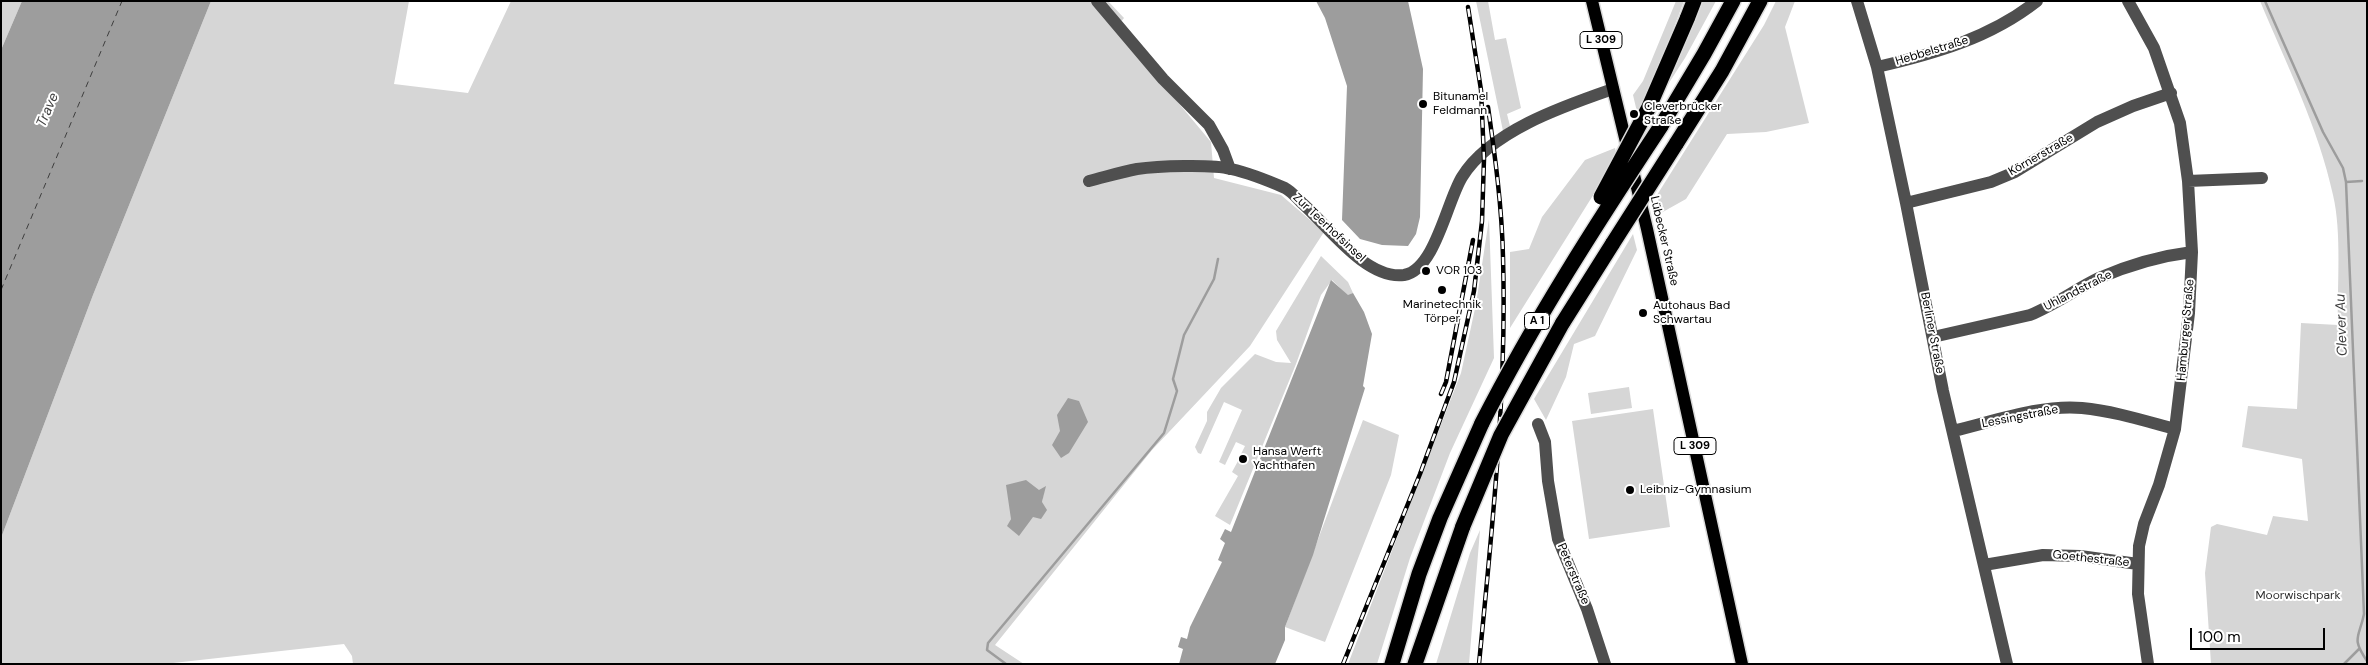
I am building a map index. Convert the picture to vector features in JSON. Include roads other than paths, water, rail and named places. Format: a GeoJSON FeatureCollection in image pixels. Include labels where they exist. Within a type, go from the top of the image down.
{"type":"FeatureCollection","features":[{"type":"Feature","properties":{"kind":"highway"},"geometry":{"type":"LineString","coordinates":[[1597,223],[1601,197],[1649,107],[1694,1]]}},
{"type":"Feature","properties":{"kind":"highway","name":"A 1"},"geometry":{"type":"LineString","coordinates":[[1392,664],[1419,574],[1440,518],[1482,423],[1506,375],[1597,223],[1661,126],[1733,1]]}},
{"type":"Feature","properties":{"kind":"highway","name":"A 1"},"geometry":{"type":"LineString","coordinates":[[1415,664],[1463,526],[1501,435],[1527,384],[1566,317],[1722,71],[1760,1]]}},
{"type":"Feature","properties":{"kind":"main road","name":"L 309"},"geometry":{"type":"LineString","coordinates":[[1592,1],[1613,89]]}},
{"type":"Feature","properties":{"kind":"main road","name":"Lübecker Straße"},"geometry":{"type":"LineString","coordinates":[[1613,89],[1665,306],[1742,664]]}},
{"type":"Feature","properties":{"kind":"street"},"geometry":{"type":"LineString","coordinates":[[1098,1],[1163,79],[1209,125],[1223,150],[1230,169]]}},
{"type":"Feature","properties":{"kind":"street","name":"Berliner Straße"},"geometry":{"type":"LineString","coordinates":[[1857,1],[1877,67],[1953,431],[2007,664]]}},
{"type":"Feature","properties":{"kind":"street","name":"Hebbelstraße"},"geometry":{"type":"LineString","coordinates":[[1877,67],[1916,58],[1968,41],[1999,25],[2037,1]]}},
{"type":"Feature","properties":{"kind":"street","name":"Hamburger Straße"},"geometry":{"type":"LineString","coordinates":[[2128,1],[2154,48],[2180,123],[2188,181],[2192,252],[2189,313],[2176,429],[2159,485],[2144,524],[2138,564],[2138,594],[2148,664]]}},
{"type":"Feature","properties":{"kind":"street","name":"Zur Teerhofsinsel"},"geometry":{"type":"LineString","coordinates":[[1089,181],[1137,169],[1173,167],[1230,169],[1287,189],[1355,255],[1369,266],[1382,273],[1404,275],[1413,272],[1427,258],[1460,180],[1468,167],[1499,142],[1540,116],[1613,89]]}},
{"type":"Feature","properties":{"kind":"street","name":"Körnerstraße"},"geometry":{"type":"LineString","coordinates":[[1906,203],[1990,182],[2015,172],[2097,122],[2171,93]]}},
{"type":"Feature","properties":{"kind":"street"},"geometry":{"type":"LineString","coordinates":[[2188,181],[2262,178]]}},
{"type":"Feature","properties":{"kind":"street","name":"Uhlandstraße"},"geometry":{"type":"LineString","coordinates":[[1933,338],[2030,315],[2045,309],[2098,279],[2132,265],[2168,255],[2192,252]]}},
{"type":"Feature","properties":{"kind":"street","name":"Lessingstraße"},"geometry":{"type":"LineString","coordinates":[[1953,431],[2045,410],[2080,408],[2124,415],[2176,429]]}},
{"type":"Feature","properties":{"kind":"street","name":"Peterstraße"},"geometry":{"type":"LineString","coordinates":[[1538,424],[1545,442],[1548,481],[1558,538],[1587,608],[1605,664]]}},
{"type":"Feature","properties":{"kind":"street","name":"Goethestraße"},"geometry":{"type":"LineString","coordinates":[[1984,565],[2043,555],[2087,556],[2138,564]]}},
{"type":"Feature","properties":{"kind":"water","name":"Trave"},"geometry":{"type":"Polygon","coordinates":[[[22,1],[211,1],[93,295],[1,538],[1,50],[22,1]]]}},
{"type":"Feature","properties":{"kind":"water"},"geometry":{"type":"Polygon","coordinates":[[[1316,1],[1408,1],[1423,69],[1420,217],[1416,234],[1408,246],[1382,245],[1360,239],[1342,220],[1347,86],[1325,18],[1316,1]]]}},
{"type":"Feature","properties":{"kind":"water"},"geometry":{"type":"Polygon","coordinates":[[[1331,280],[1348,295],[1353,293],[1364,312],[1372,334],[1363,386],[1365,388],[1313,555],[1285,627],[1285,640],[1275,664],[1179,664],[1183,649],[1178,647],[1181,637],[1187,639],[1190,627],[1222,562],[1218,560],[1225,543],[1220,539],[1225,529],[1231,532],[1331,280]]]}},
{"type":"Feature","properties":{"kind":"water"},"geometry":{"type":"Polygon","coordinates":[[[1068,398],[1079,401],[1088,422],[1069,453],[1061,458],[1052,445],[1060,431],[1057,415],[1068,398]]]}},
{"type":"Feature","properties":{"kind":"water"},"geometry":{"type":"Polygon","coordinates":[[[1026,480],[1039,490],[1046,486],[1042,502],[1047,510],[1041,519],[1033,517],[1019,536],[1007,526],[1011,519],[1006,485],[1026,480]]]}},
{"type":"Feature","properties":{"kind":"waterway","name":"Clever Au"},"geometry":{"type":"LineString","coordinates":[[2265,1],[2323,132],[2343,168],[2346,182],[2364,614],[2358,642],[2367,661]]}},
{"type":"Feature","properties":{"kind":"waterway"},"geometry":{"type":"LineString","coordinates":[[2346,182],[2362,181]]}},
{"type":"Feature","properties":{"kind":"waterway"},"geometry":{"type":"LineString","coordinates":[[1006,664],[987,650],[988,643],[1164,433],[1177,391],[1173,379],[1184,335],[1214,279],[1218,259]]}},
{"type":"Feature","properties":{"kind":"waterway"},"geometry":{"type":"LineString","coordinates":[[2344,664],[2359,649]]}},
{"type":"Feature","properties":{"kind":"railway"},"geometry":{"type":"LineString","coordinates":[[1343,664],[1420,474],[1454,382],[1474,291],[1482,221],[1484,159],[1481,90],[1468,7]]}},
{"type":"Feature","properties":{"kind":"railway"},"geometry":{"type":"LineString","coordinates":[[1479,664],[1501,410],[1504,308],[1501,219],[1488,107]]}},
{"type":"Feature","properties":{"kind":"railway"},"geometry":{"type":"LineString","coordinates":[[1441,394],[1446,382],[1473,240]]}},
{"type":"Feature","properties":{"kind":"place","name":"Bitunamel Feldmann"},"geometry":{"type":"Point","coordinates":[1423,104]}},
{"type":"Feature","properties":{"kind":"place","name":"Cleverbrücker Straße"},"geometry":{"type":"Point","coordinates":[1634,114]}},
{"type":"Feature","properties":{"kind":"place","name":"VOR 103"},"geometry":{"type":"Point","coordinates":[1426,271]}},
{"type":"Feature","properties":{"kind":"place","name":"Marinetechnik Törper"},"geometry":{"type":"Point","coordinates":[1442,290]}},
{"type":"Feature","properties":{"kind":"place","name":"Autohaus Bad Schwartau"},"geometry":{"type":"Point","coordinates":[1643,313]}},
{"type":"Feature","properties":{"kind":"place","name":"Hansa Werft Yachthafen"},"geometry":{"type":"Point","coordinates":[1243,459]}},
{"type":"Feature","properties":{"kind":"place","name":"Leibniz-Gymnasium"},"geometry":{"type":"Point","coordinates":[1630,490]}},
{"type":"Feature","properties":{"kind":"park label","name":"Moorwischpark"},"geometry":{"type":"Point","coordinates":[2298,596]}}]}
